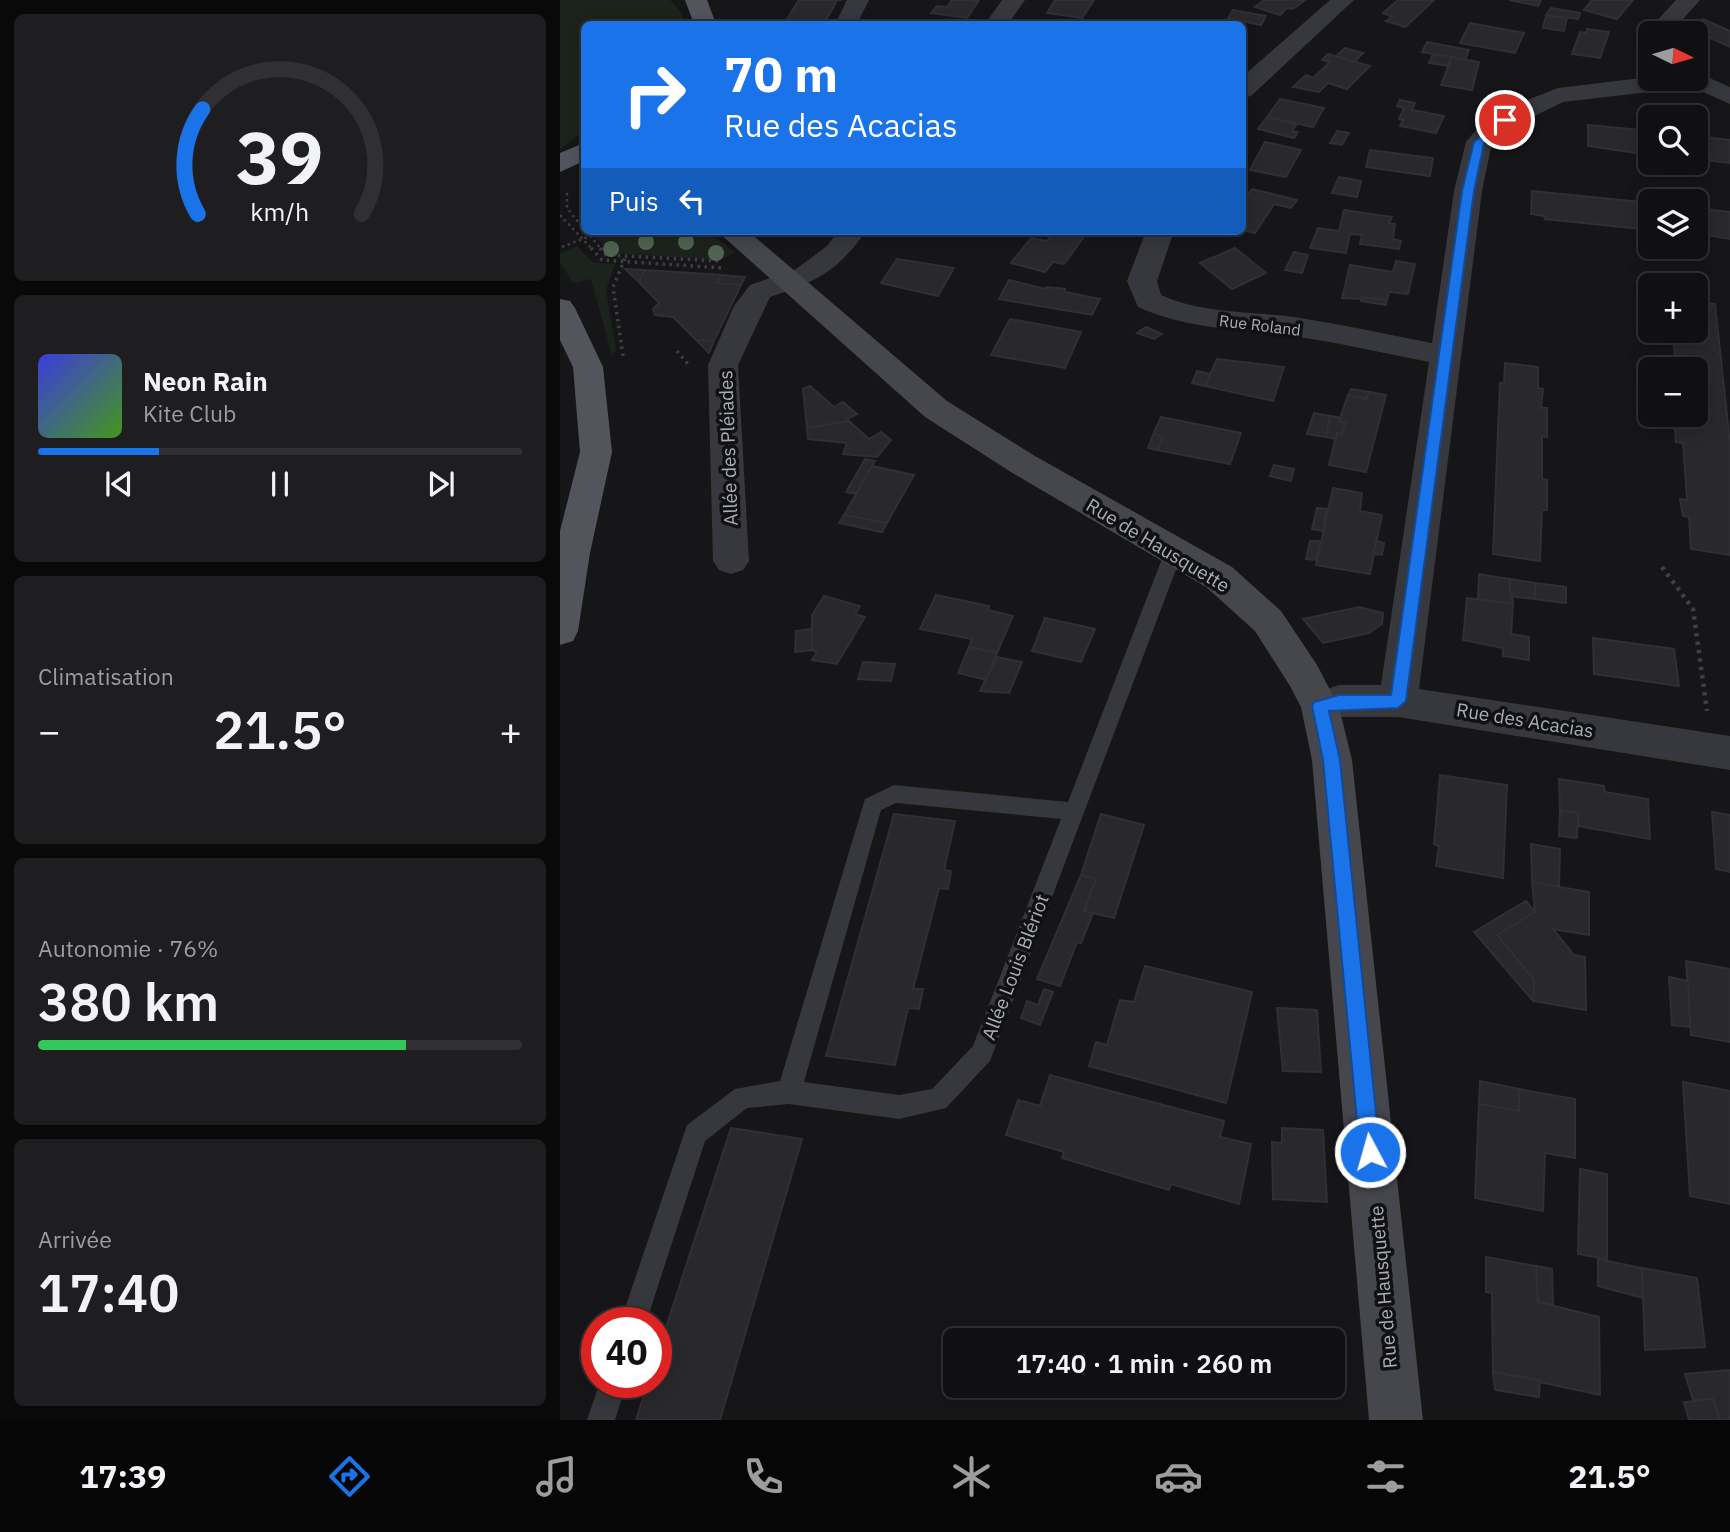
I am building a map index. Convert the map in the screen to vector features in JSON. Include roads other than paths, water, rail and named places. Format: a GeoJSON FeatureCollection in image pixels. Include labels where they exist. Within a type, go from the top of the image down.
{"type":"FeatureCollection","features":[{"type":"Feature","properties":{"kind":"main road"},"geometry":{"type":"LineString","coordinates":[[696,0],[704,21]]}},
{"type":"Feature","properties":{"kind":"main road"},"geometry":{"type":"LineString","coordinates":[[560,164],[581,153]]}},
{"type":"Feature","properties":{"kind":"main road"},"geometry":{"type":"LineString","coordinates":[[560,309],[588,367],[596,452],[572,553],[560,631]]}},
{"type":"Feature","properties":{"kind":"main road"},"geometry":{"type":"LineString","coordinates":[[560,492],[572,553]]}},
{"type":"Feature","properties":{"kind":"street"},"geometry":{"type":"LineString","coordinates":[[848,21],[858,0]]}},
{"type":"Feature","properties":{"kind":"street"},"geometry":{"type":"LineString","coordinates":[[998,21],[1014,0]]}},
{"type":"Feature","properties":{"kind":"street"},"geometry":{"type":"LineString","coordinates":[[1246,87],[1343,0]]}},
{"type":"Feature","properties":{"kind":"street"},"geometry":{"type":"LineString","coordinates":[[1669,21],[1689,0]]}},
{"type":"Feature","properties":{"kind":"street"},"geometry":{"type":"LineString","coordinates":[[1708,85],[1730,97]]}},
{"type":"Feature","properties":{"kind":"street"},"geometry":{"type":"LineString","coordinates":[[1398,701],[1468,191],[1479,142],[1491,128],[1518,112],[1558,95],[1638,86]]}},
{"type":"Feature","properties":{"kind":"street","name":"Allée des Pléiades"},"geometry":{"type":"LineString","coordinates":[[731,561],[723,365],[749,306],[760,291],[784,275],[806,275],[837,252],[849,235]]}},
{"type":"Feature","properties":{"kind":"street","name":"Rue Roland"},"geometry":{"type":"LineString","coordinates":[[1159,235],[1142,281],[1148,300],[1168,310],[1183,316],[1274,324],[1447,356]]}},
{"type":"Feature","properties":{"kind":"street","name":"Rue de Hausquette"},"geometry":{"type":"LineString","coordinates":[[729,246],[784,275],[936,409],[1023,464],[1219,577],[1268,621],[1320,706],[1332,760],[1396,1420]]}},
{"type":"Feature","properties":{"kind":"street","name":"Rue des Acacias"},"geometry":{"type":"LineString","coordinates":[[1320,706],[1339,701],[1398,701],[1721,751]]}},
{"type":"Feature","properties":{"kind":"lane","name":"Allée Louis Blériot"},"geometry":{"type":"LineString","coordinates":[[638,1307],[695,1133],[743,1097],[789,1092],[899,1107],[938,1100],[982,1053],[1174,551]]}},
{"type":"Feature","properties":{"kind":"lane"},"geometry":{"type":"LineString","coordinates":[[789,1092],[872,805],[894,794],[1075,812]]}},
{"type":"Feature","properties":{"kind":"lane"},"geometry":{"type":"LineString","coordinates":[[601,1420],[609,1398]]}}]}
